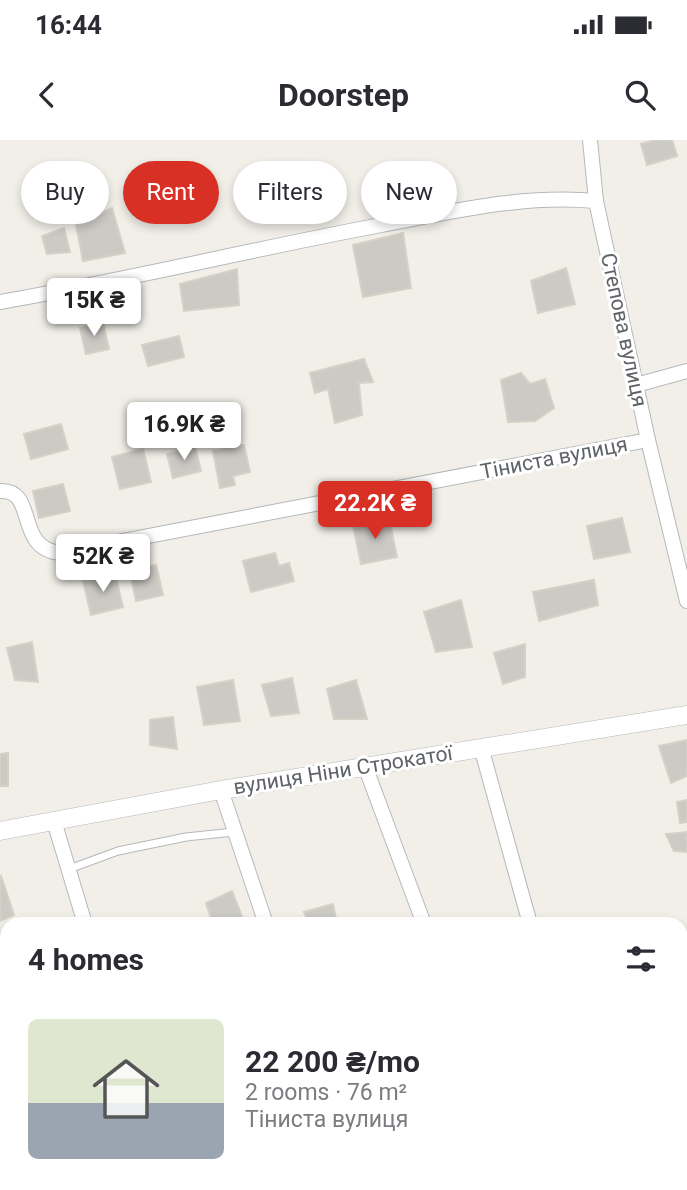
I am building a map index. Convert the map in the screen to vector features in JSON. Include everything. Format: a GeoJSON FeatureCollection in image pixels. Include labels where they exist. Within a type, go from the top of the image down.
{"type":"FeatureCollection","features":[{"type":"Feature","properties":{"kind":"street","name":"Степова вулиця"},"geometry":{"type":"LineString","coordinates":[[590,140],[596,201],[648,440],[687,600]]}},
{"type":"Feature","properties":{"kind":"street"},"geometry":{"type":"LineString","coordinates":[[0,302],[496,203],[573,199],[596,201]]}},
{"type":"Feature","properties":{"kind":"street"},"geometry":{"type":"LineString","coordinates":[[636,385],[687,371]]}},
{"type":"Feature","properties":{"kind":"street","name":"Тіниста вулиця"},"geometry":{"type":"LineString","coordinates":[[0,491],[9,491],[18,497],[31,534],[38,545],[48,552],[60,553],[648,440]]}},
{"type":"Feature","properties":{"kind":"street","name":"вулиця Ніни Строкатої"},"geometry":{"type":"LineString","coordinates":[[0,831],[220,790],[687,715]]}},
{"type":"Feature","properties":{"kind":"street"},"geometry":{"type":"LineString","coordinates":[[481,747],[528,917]]}},
{"type":"Feature","properties":{"kind":"street"},"geometry":{"type":"LineString","coordinates":[[365,766],[421,917]]}},
{"type":"Feature","properties":{"kind":"street"},"geometry":{"type":"LineString","coordinates":[[220,790],[264,917]]}},
{"type":"Feature","properties":{"kind":"street"},"geometry":{"type":"LineString","coordinates":[[54,821],[83,917]]}},
{"type":"Feature","properties":{"kind":"lane"},"geometry":{"type":"LineString","coordinates":[[69,869],[118,851],[186,837],[234,832]]}},
{"type":"Feature","properties":{"kind":"building"},"geometry":{"type":"Polygon","coordinates":[[[655,140],[672,140],[677,156],[647,165],[641,144],[655,140]]]}},
{"type":"Feature","properties":{"kind":"building"},"geometry":{"type":"Polygon","coordinates":[[[112,208],[125,253],[83,261],[76,225],[109,224],[109,209],[112,208]]]}},
{"type":"Feature","properties":{"kind":"building"},"geometry":{"type":"Polygon","coordinates":[[[64,228],[70,252],[47,254],[42,236],[64,228]]]}},
{"type":"Feature","properties":{"kind":"building"},"geometry":{"type":"Polygon","coordinates":[[[403,233],[411,288],[363,297],[353,245],[403,233]]]}},
{"type":"Feature","properties":{"kind":"building"},"geometry":{"type":"Polygon","coordinates":[[[566,268],[575,304],[538,313],[531,281],[566,268]]]}},
{"type":"Feature","properties":{"kind":"building"},"geometry":{"type":"Polygon","coordinates":[[[237,269],[239,305],[184,311],[180,284],[237,269]]]}},
{"type":"Feature","properties":{"kind":"building"},"geometry":{"type":"Polygon","coordinates":[[[103,323],[109,349],[86,354],[80,328],[103,323]]]}},
{"type":"Feature","properties":{"kind":"building"},"geometry":{"type":"Polygon","coordinates":[[[179,336],[184,357],[148,366],[142,345],[179,336]]]}},
{"type":"Feature","properties":{"kind":"building"},"geometry":{"type":"Polygon","coordinates":[[[364,359],[373,382],[359,383],[362,415],[335,423],[328,389],[315,393],[310,373],[364,359]]]}},
{"type":"Feature","properties":{"kind":"building"},"geometry":{"type":"Polygon","coordinates":[[[521,373],[530,384],[545,379],[554,408],[535,421],[508,422],[501,380],[521,373]]]}},
{"type":"Feature","properties":{"kind":"building"},"geometry":{"type":"Polygon","coordinates":[[[61,424],[68,449],[31,459],[24,434],[61,424]]]}},
{"type":"Feature","properties":{"kind":"building"},"geometry":{"type":"Polygon","coordinates":[[[244,445],[250,472],[233,476],[235,485],[220,488],[213,451],[244,445]]]}},
{"type":"Feature","properties":{"kind":"building"},"geometry":{"type":"Polygon","coordinates":[[[195,447],[201,471],[173,478],[167,454],[195,447]]]}},
{"type":"Feature","properties":{"kind":"building"},"geometry":{"type":"Polygon","coordinates":[[[143,449],[151,482],[120,489],[112,457],[143,449]]]}},
{"type":"Feature","properties":{"kind":"building"},"geometry":{"type":"Polygon","coordinates":[[[63,484],[70,511],[39,518],[33,491],[63,484]]]}},
{"type":"Feature","properties":{"kind":"building"},"geometry":{"type":"Polygon","coordinates":[[[389,518],[397,557],[361,564],[353,525],[389,518]]]}},
{"type":"Feature","properties":{"kind":"building"},"geometry":{"type":"Polygon","coordinates":[[[622,518],[630,552],[594,559],[587,526],[622,518]]]}},
{"type":"Feature","properties":{"kind":"building"},"geometry":{"type":"Polygon","coordinates":[[[275,553],[279,566],[289,563],[294,581],[251,592],[243,561],[275,553]]]}},
{"type":"Feature","properties":{"kind":"building"},"geometry":{"type":"Polygon","coordinates":[[[156,565],[163,595],[136,601],[130,571],[156,565]]]}},
{"type":"Feature","properties":{"kind":"building"},"geometry":{"type":"Polygon","coordinates":[[[115,574],[123,607],[91,615],[83,581],[115,574]]]}},
{"type":"Feature","properties":{"kind":"building"},"geometry":{"type":"Polygon","coordinates":[[[594,580],[598,605],[539,621],[533,592],[594,580]]]}},
{"type":"Feature","properties":{"kind":"building"},"geometry":{"type":"Polygon","coordinates":[[[461,600],[472,647],[436,652],[424,612],[461,600]]]}},
{"type":"Feature","properties":{"kind":"building"},"geometry":{"type":"Polygon","coordinates":[[[32,642],[38,682],[15,680],[7,648],[32,642]]]}},
{"type":"Feature","properties":{"kind":"building"},"geometry":{"type":"Polygon","coordinates":[[[525,644],[525,677],[503,684],[494,653],[525,644]]]}},
{"type":"Feature","properties":{"kind":"building"},"geometry":{"type":"Polygon","coordinates":[[[292,678],[299,713],[271,716],[262,685],[292,678]]]}},
{"type":"Feature","properties":{"kind":"building"},"geometry":{"type":"Polygon","coordinates":[[[233,680],[240,721],[204,725],[197,687],[233,680]]]}},
{"type":"Feature","properties":{"kind":"building"},"geometry":{"type":"Polygon","coordinates":[[[356,680],[367,719],[334,719],[327,689],[356,680]]]}},
{"type":"Feature","properties":{"kind":"building"},"geometry":{"type":"Polygon","coordinates":[[[173,717],[177,749],[150,745],[150,720],[173,717]]]}},
{"type":"Feature","properties":{"kind":"building"},"geometry":{"type":"Polygon","coordinates":[[[687,740],[687,776],[671,783],[659,746],[687,740]]]}},
{"type":"Feature","properties":{"kind":"building"},"geometry":{"type":"Polygon","coordinates":[[[8,753],[8,786],[0,786],[0,754],[8,753]]]}},
{"type":"Feature","properties":{"kind":"building"},"geometry":{"type":"Polygon","coordinates":[[[687,800],[687,822],[680,823],[677,802],[687,800]]]}},
{"type":"Feature","properties":{"kind":"building"},"geometry":{"type":"Polygon","coordinates":[[[687,832],[687,852],[674,851],[666,834],[687,832]]]}},
{"type":"Feature","properties":{"kind":"building"},"geometry":{"type":"Polygon","coordinates":[[[0,877],[14,915],[9,917],[0,917],[0,877]]]}},
{"type":"Feature","properties":{"kind":"building"},"geometry":{"type":"Polygon","coordinates":[[[232,891],[242,917],[211,917],[206,903],[232,891]]]}},
{"type":"Feature","properties":{"kind":"building"},"geometry":{"type":"Polygon","coordinates":[[[333,904],[336,917],[306,917],[304,912],[333,904]]]}}]}
